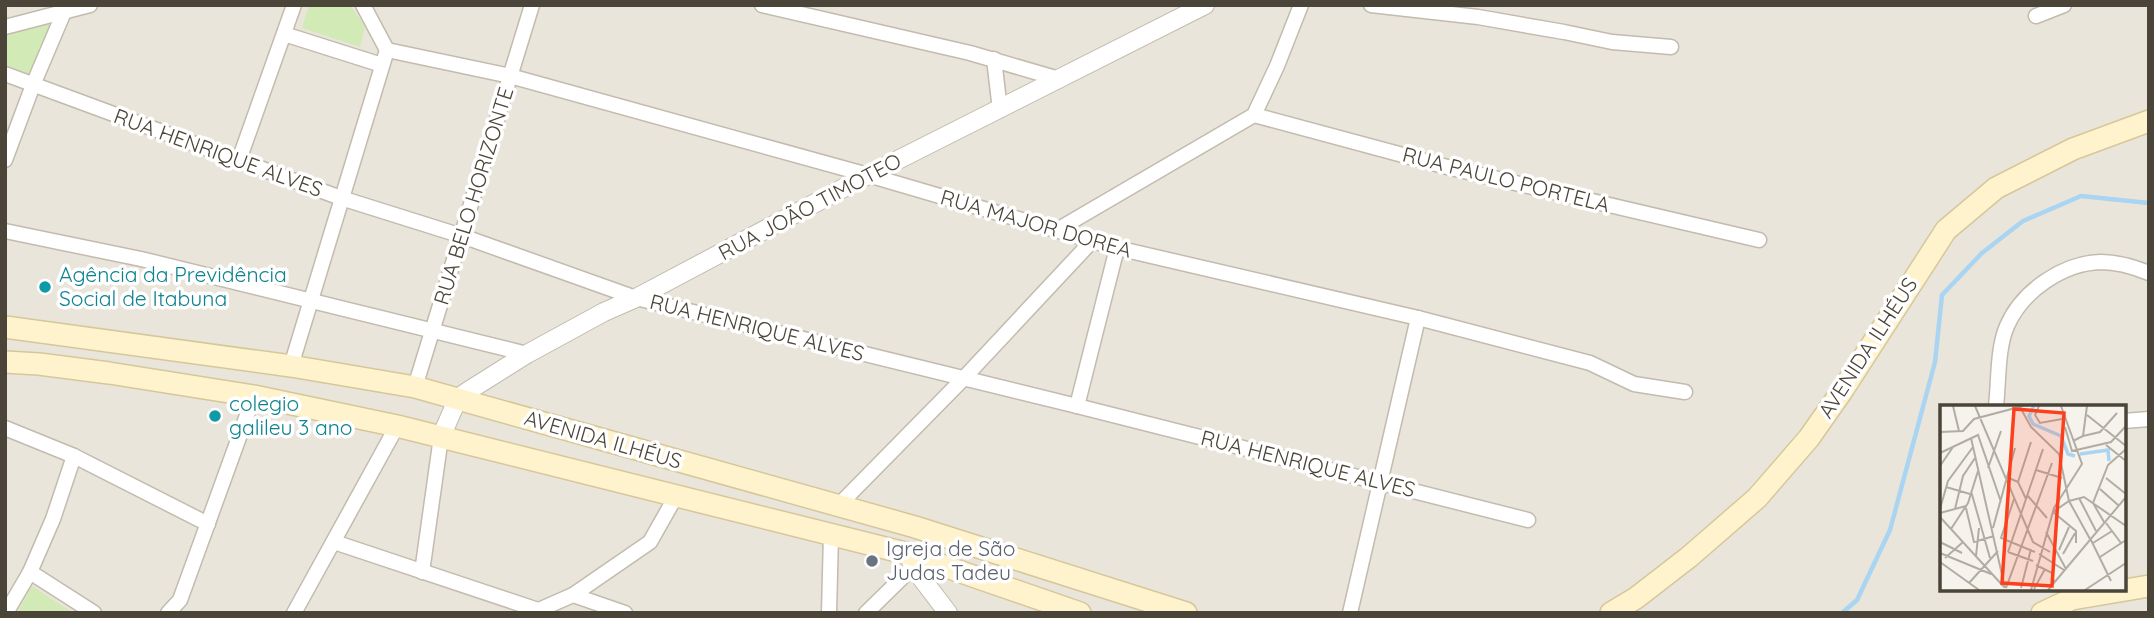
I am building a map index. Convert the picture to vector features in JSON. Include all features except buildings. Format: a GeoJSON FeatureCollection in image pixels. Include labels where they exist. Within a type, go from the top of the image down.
{"type":"FeatureCollection","features":[{"type":"Feature","properties":{"kind":"main road","name":"AVENIDA ILHÉUS"},"geometry":{"type":"LineString","coordinates":[[1611,613],[1636,598],[1689,557],[1757,498],[1809,438],[1946,229],[1996,188],[2073,149],[2149,121]]}},
{"type":"Feature","properties":{"kind":"main road","name":"AVENIDA ILHÉUS"},"geometry":{"type":"LineString","coordinates":[[5,327],[291,366],[415,387],[915,527],[1186,613]]}},
{"type":"Feature","properties":{"kind":"main road","name":"AVENIDA ILHÉUS"},"geometry":{"type":"LineString","coordinates":[[5,362],[109,373],[254,396],[397,426],[831,535],[1080,613]]}},
{"type":"Feature","properties":{"kind":"main road"},"geometry":{"type":"LineString","coordinates":[[2126,588],[2149,586]]}},
{"type":"Feature","properties":{"kind":"main road"},"geometry":{"type":"LineString","coordinates":[[2042,613],[2069,594],[2109,590]]}},
{"type":"Feature","properties":{"kind":"street"},"geometry":{"type":"LineString","coordinates":[[5,27],[90,5]]}},
{"type":"Feature","properties":{"kind":"street"},"geometry":{"type":"LineString","coordinates":[[239,160],[294,5]]}},
{"type":"Feature","properties":{"kind":"street"},"geometry":{"type":"LineString","coordinates":[[291,366],[387,50],[363,5]]}},
{"type":"Feature","properties":{"kind":"street","name":"RUA BELO HORIZONTE"},"geometry":{"type":"LineString","coordinates":[[415,387],[532,5]]}},
{"type":"Feature","properties":{"kind":"street"},"geometry":{"type":"LineString","coordinates":[[762,5],[993,59],[1059,79]]}},
{"type":"Feature","properties":{"kind":"street","name":"RUA JOÃO TIMOTEO"},"geometry":{"type":"LineString","coordinates":[[458,398],[527,354],[604,312],[1205,5]]}},
{"type":"Feature","properties":{"kind":"street"},"geometry":{"type":"LineString","coordinates":[[1057,230],[1254,115],[1301,5]]}},
{"type":"Feature","properties":{"kind":"street"},"geometry":{"type":"LineString","coordinates":[[1371,5],[1478,17],[1612,42],[1671,47]]}},
{"type":"Feature","properties":{"kind":"street"},"geometry":{"type":"LineString","coordinates":[[2036,16],[2064,5]]}},
{"type":"Feature","properties":{"kind":"street"},"geometry":{"type":"LineString","coordinates":[[5,160],[64,12]]}},
{"type":"Feature","properties":{"kind":"street"},"geometry":{"type":"LineString","coordinates":[[284,34],[382,65]]}},
{"type":"Feature","properties":{"kind":"street","name":"RUA MAJOR DOREA"},"geometry":{"type":"LineString","coordinates":[[387,50],[510,76],[868,175],[1117,248],[1418,318],[1590,363],[1634,384],[1685,392]]}},
{"type":"Feature","properties":{"kind":"street"},"geometry":{"type":"LineString","coordinates":[[993,59],[1000,110]]}},
{"type":"Feature","properties":{"kind":"street","name":"RUA HENRIQUE ALVES"},"geometry":{"type":"LineString","coordinates":[[5,74],[341,198],[462,236],[636,298],[1528,520]]}},
{"type":"Feature","properties":{"kind":"street","name":"RUA PAULO PORTELA"},"geometry":{"type":"LineString","coordinates":[[1254,115],[1451,169],[1759,240]]}},
{"type":"Feature","properties":{"kind":"street"},"geometry":{"type":"LineString","coordinates":[[5,231],[141,259],[527,354]]}},
{"type":"Feature","properties":{"kind":"street"},"geometry":{"type":"LineString","coordinates":[[838,506],[963,379],[1092,241]]}},
{"type":"Feature","properties":{"kind":"street"},"geometry":{"type":"LineString","coordinates":[[1077,406],[1117,248]]}},
{"type":"Feature","properties":{"kind":"street"},"geometry":{"type":"LineString","coordinates":[[1996,405],[2001,354],[2007,326],[2026,295],[2055,276],[2082,265],[2102,262],[2130,266],[2149,273]]}},
{"type":"Feature","properties":{"kind":"street"},"geometry":{"type":"LineString","coordinates":[[1350,613],[1418,318]]}},
{"type":"Feature","properties":{"kind":"street"},"geometry":{"type":"LineString","coordinates":[[169,612],[180,600],[254,396]]}},
{"type":"Feature","properties":{"kind":"street"},"geometry":{"type":"LineString","coordinates":[[422,572],[441,437],[458,398]]}},
{"type":"Feature","properties":{"kind":"street"},"geometry":{"type":"LineString","coordinates":[[2126,421],[2149,419]]}},
{"type":"Feature","properties":{"kind":"street"},"geometry":{"type":"LineString","coordinates":[[294,613],[397,426]]}},
{"type":"Feature","properties":{"kind":"street"},"geometry":{"type":"LineString","coordinates":[[5,428],[74,456],[208,524]]}},
{"type":"Feature","properties":{"kind":"street"},"geometry":{"type":"LineString","coordinates":[[6,613],[30,572],[53,519],[74,456]]}},
{"type":"Feature","properties":{"kind":"street"},"geometry":{"type":"LineString","coordinates":[[334,542],[535,611],[573,595],[650,542],[676,496]]}},
{"type":"Feature","properties":{"kind":"street"},"geometry":{"type":"LineString","coordinates":[[829,613],[831,535]]}},
{"type":"Feature","properties":{"kind":"street"},"geometry":{"type":"LineString","coordinates":[[866,613],[911,561],[948,613]]}},
{"type":"Feature","properties":{"kind":"street"},"geometry":{"type":"LineString","coordinates":[[30,572],[94,613]]}},
{"type":"Feature","properties":{"kind":"street"},"geometry":{"type":"LineString","coordinates":[[573,595],[625,613]]}},
{"type":"Feature","properties":{"kind":"shaded area"},"geometry":{"type":"Polygon","coordinates":[[[5,5],[2149,5],[2149,613],[5,613],[5,5]]]}},
{"type":"Feature","properties":{"kind":"green space"},"geometry":{"type":"Polygon","coordinates":[[[309,5],[350,5],[365,27],[360,47],[302,28],[309,5]]]}},
{"type":"Feature","properties":{"kind":"green space"},"geometry":{"type":"Polygon","coordinates":[[[52,24],[34,76],[5,64],[5,35],[52,24]]]}},
{"type":"Feature","properties":{"kind":"green space"},"geometry":{"type":"Polygon","coordinates":[[[32,586],[73,613],[17,613],[32,586]]]}},
{"type":"Feature","properties":{"kind":"waterway"},"geometry":{"type":"LineString","coordinates":[[1842,613],[1857,600],[1890,530],[1935,362],[1942,295],[1982,253],[2023,221],[2081,196],[2149,203]]}},
{"type":"Feature","properties":{"kind":"place","name":"Agência da Previdência Social de Itabuna"},"geometry":{"type":"Point","coordinates":[45,287]}},
{"type":"Feature","properties":{"kind":"place","name":"colegio galileu 3 ano"},"geometry":{"type":"Point","coordinates":[215,416]}},
{"type":"Feature","properties":{"kind":"place","name":"Igreja de São Judas Tadeu"},"geometry":{"type":"Point","coordinates":[872,561]}}]}
